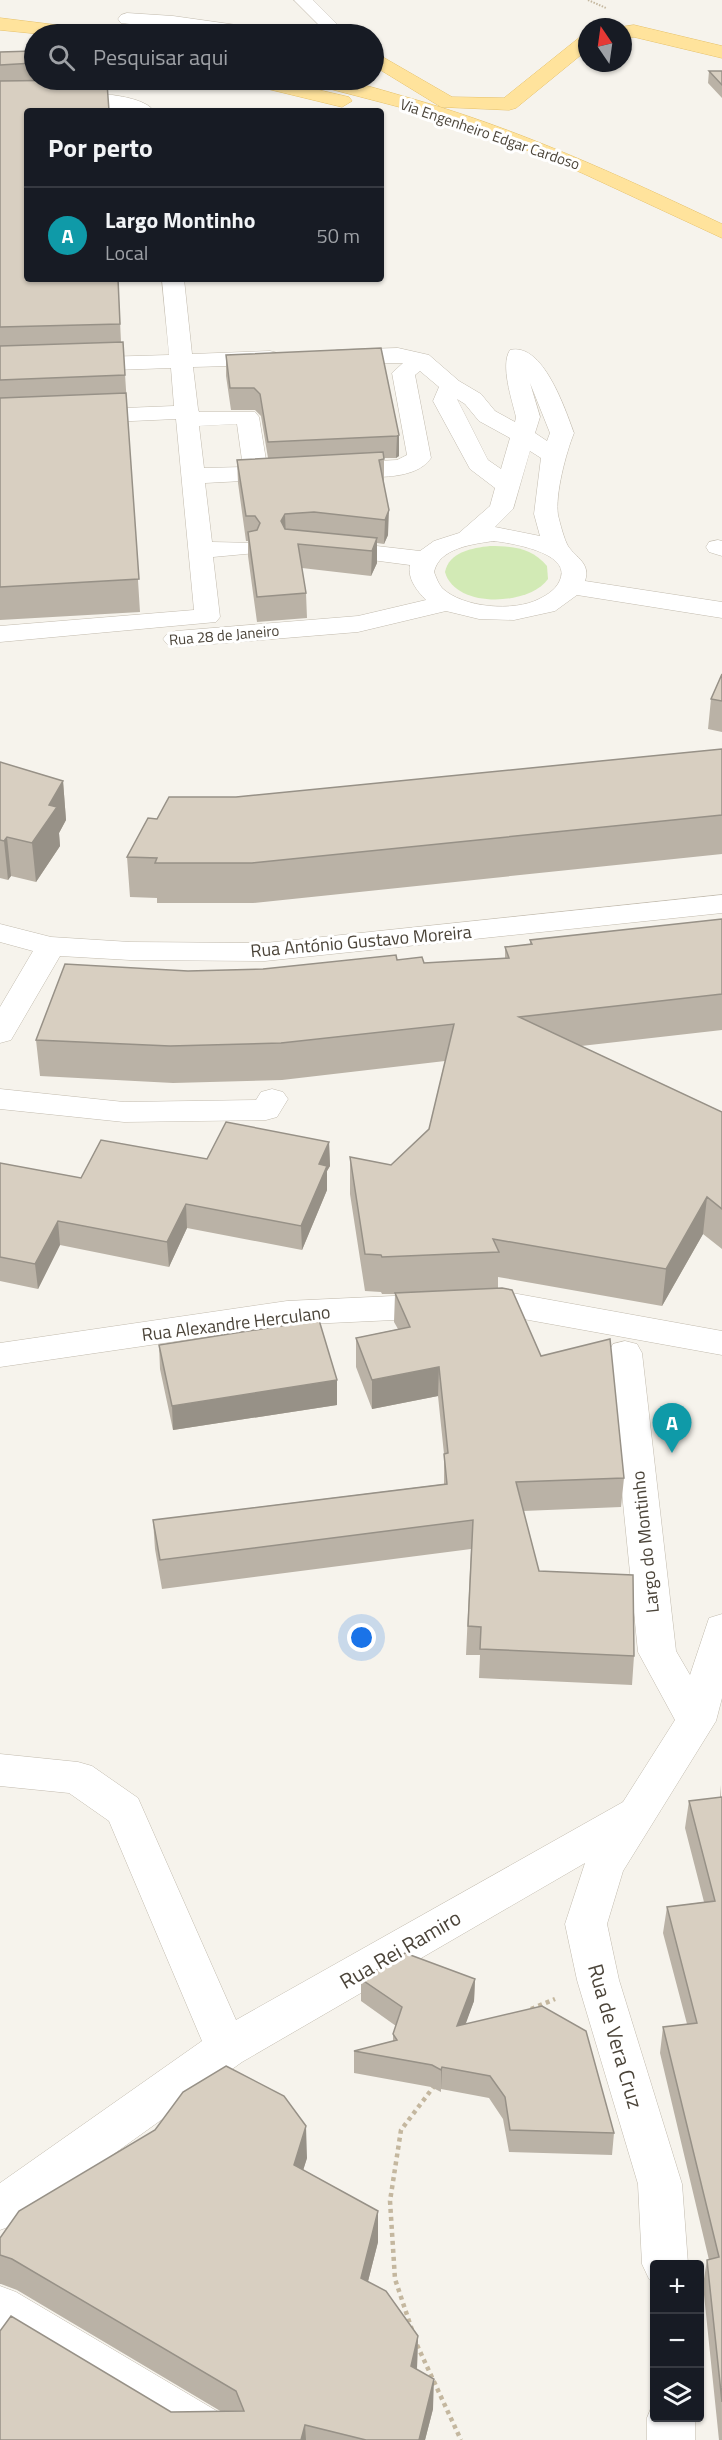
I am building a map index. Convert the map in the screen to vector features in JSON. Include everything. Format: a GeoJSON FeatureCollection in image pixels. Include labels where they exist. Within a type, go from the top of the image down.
{"type":"FeatureCollection","features":[{"type":"Feature","properties":{"kind":"main road"},"geometry":{"type":"LineString","coordinates":[[0,24],[24,27]]}},
{"type":"Feature","properties":{"kind":"main road"},"geometry":{"type":"LineString","coordinates":[[632,31],[722,52]]}},
{"type":"Feature","properties":{"kind":"main road"},"geometry":{"type":"LineString","coordinates":[[0,37],[24,40]]}},
{"type":"Feature","properties":{"kind":"main road"},"geometry":{"type":"LineString","coordinates":[[384,64],[448,103],[509,104],[578,48]]}},
{"type":"Feature","properties":{"kind":"main road","name":"Via Engenheiro Edgar Cardoso"},"geometry":{"type":"LineString","coordinates":[[293,90],[363,108]]}},
{"type":"Feature","properties":{"kind":"main road","name":"Via Engenheiro Edgar Cardoso"},"geometry":{"type":"LineString","coordinates":[[355,90],[433,111],[569,159],[722,232]]}},
{"type":"Feature","properties":{"kind":"main road","name":"Via Engenheiro Edgar Cardoso"},"geometry":{"type":"LineString","coordinates":[[384,114],[471,141],[547,170],[722,251]]}},
{"type":"Feature","properties":{"kind":"street"},"geometry":{"type":"LineString","coordinates":[[303,0],[328,24]]}},
{"type":"Feature","properties":{"kind":"street"},"geometry":{"type":"LineString","coordinates":[[127,19],[187,24]]}},
{"type":"Feature","properties":{"kind":"street"},"geometry":{"type":"LineString","coordinates":[[0,101],[75,98],[115,103],[133,108]]}},
{"type":"Feature","properties":{"kind":"street"},"geometry":{"type":"LineString","coordinates":[[0,634],[207,617],[188,415],[172,282]]}},
{"type":"Feature","properties":{"kind":"street"},"geometry":{"type":"LineString","coordinates":[[319,357],[398,355],[421,360],[451,386],[473,399],[487,416],[522,435],[553,456]]}},
{"type":"Feature","properties":{"kind":"street"},"geometry":{"type":"LineString","coordinates":[[469,537],[501,509],[528,417],[519,386],[518,355],[544,385],[562,433],[553,456],[546,514],[557,550],[572,568],[574,574],[571,586],[560,598],[543,607],[521,612],[494,614],[469,610],[447,603],[431,592],[422,579],[423,566],[431,553],[447,543],[469,537],[518,536],[557,550]]}},
{"type":"Feature","properties":{"kind":"street"},"geometry":{"type":"LineString","coordinates":[[0,367],[296,358]]}},
{"type":"Feature","properties":{"kind":"street"},"geometry":{"type":"LineString","coordinates":[[194,476],[402,467],[419,458],[403,373],[421,360]]}},
{"type":"Feature","properties":{"kind":"street"},"geometry":{"type":"LineString","coordinates":[[451,386],[445,401],[478,464],[508,486]]}},
{"type":"Feature","properties":{"kind":"street"},"geometry":{"type":"LineString","coordinates":[[0,420],[188,415],[247,417],[256,473]]}},
{"type":"Feature","properties":{"kind":"street"},"geometry":{"type":"LineString","coordinates":[[305,546],[427,559]]}},
{"type":"Feature","properties":{"kind":"street"},"geometry":{"type":"LineString","coordinates":[[201,550],[247,548]]}},
{"type":"Feature","properties":{"kind":"street"},"geometry":{"type":"LineString","coordinates":[[571,586],[722,610]]}},
{"type":"Feature","properties":{"kind":"street","name":"Rua 28 de Janeiro"},"geometry":{"type":"LineString","coordinates":[[0,653],[358,624],[447,603]]}},
{"type":"Feature","properties":{"kind":"street","name":"Rua António Gustavo Moreira"},"geometry":{"type":"LineString","coordinates":[[0,933],[51,946],[130,951],[265,952],[722,904]]}},
{"type":"Feature","properties":{"kind":"street"},"geometry":{"type":"LineString","coordinates":[[0,1033],[51,946]]}},
{"type":"Feature","properties":{"kind":"street"},"geometry":{"type":"LineString","coordinates":[[0,1099],[124,1112],[266,1110],[272,1099]]}},
{"type":"Feature","properties":{"kind":"street","name":"Rua Alexandre Herculano"},"geometry":{"type":"LineString","coordinates":[[0,1355],[287,1313],[501,1303],[722,1343]]}},
{"type":"Feature","properties":{"kind":"street","name":"Largo do Montinho"},"geometry":{"type":"LineString","coordinates":[[625,1353],[657,1652],[709,1720]]}},
{"type":"Feature","properties":{"kind":"street","name":"Rua Rei Ramiro"},"geometry":{"type":"LineString","coordinates":[[0,2209],[227,2048],[633,1815],[709,1720],[722,1629]]}},
{"type":"Feature","properties":{"kind":"street"},"geometry":{"type":"LineString","coordinates":[[0,1770],[78,1778],[124,1810],[227,2048]]}},
{"type":"Feature","properties":{"kind":"street","name":"Rua de Vera Cruz"},"geometry":{"type":"LineString","coordinates":[[633,1815],[603,1866],[586,1924],[598,1980],[660,2184],[665,2260]]}},
{"type":"Feature","properties":{"kind":"street"},"geometry":{"type":"LineString","coordinates":[[0,2308],[220,2440]]}},
{"type":"Feature","properties":{"kind":"street"},"geometry":{"type":"LineString","coordinates":[[670,2422],[671,2440]]}},
{"type":"Feature","properties":{"kind":"path"},"geometry":{"type":"LineString","coordinates":[[523,2012],[598,1980]]}},
{"type":"Feature","properties":{"kind":"path"},"geometry":{"type":"LineString","coordinates":[[440,2080],[402,2130],[390,2201],[395,2279],[419,2351],[461,2440]]}},
{"type":"Feature","properties":{"kind":"green space"},"geometry":{"type":"Polygon","coordinates":[[[490,546],[521,549],[535,555],[547,566],[548,579],[539,588],[525,594],[493,600],[477,598],[452,584],[445,572],[451,560],[462,552],[490,546]]]}},
{"type":"Feature","properties":{"kind":"building"},"geometry":{"type":"Polygon","coordinates":[[[24,51],[24,64],[0,65],[0,52],[24,51]]]}},
{"type":"Feature","properties":{"kind":"building"},"geometry":{"type":"Polygon","coordinates":[[[709,71],[722,71],[722,85],[709,71]]]}},
{"type":"Feature","properties":{"kind":"building"},"geometry":{"type":"Polygon","coordinates":[[[0,81],[24,81],[24,90],[108,90],[109,108],[24,108],[24,282],[118,282],[120,324],[0,327],[0,81]]]}},
{"type":"Feature","properties":{"kind":"building"},"geometry":{"type":"Polygon","coordinates":[[[123,342],[125,375],[0,380],[0,346],[123,342]]]}},
{"type":"Feature","properties":{"kind":"building"},"geometry":{"type":"Polygon","coordinates":[[[381,348],[399,435],[397,436],[268,442],[260,394],[254,388],[230,388],[226,355],[381,348]]]}},
{"type":"Feature","properties":{"kind":"building"},"geometry":{"type":"Polygon","coordinates":[[[126,393],[139,579],[0,587],[0,398],[126,393]]]}},
{"type":"Feature","properties":{"kind":"building"},"geometry":{"type":"Polygon","coordinates":[[[383,452],[384,459],[379,460],[389,510],[385,520],[314,512],[285,514],[281,521],[285,529],[377,538],[372,551],[298,544],[306,593],[257,597],[248,532],[257,530],[260,523],[255,516],[246,516],[237,460],[383,452]]]}},
{"type":"Feature","properties":{"kind":"building"},"geometry":{"type":"Polygon","coordinates":[[[722,674],[722,701],[711,699],[722,674]]]}},
{"type":"Feature","properties":{"kind":"building"},"geometry":{"type":"Polygon","coordinates":[[[722,749],[722,815],[252,863],[155,863],[157,858],[127,857],[148,818],[157,819],[169,797],[236,797],[722,749]]]}},
{"type":"Feature","properties":{"kind":"building"},"geometry":{"type":"Polygon","coordinates":[[[0,762],[63,781],[49,805],[57,807],[32,843],[7,837],[4,841],[0,840],[0,762]]]}},
{"type":"Feature","properties":{"kind":"building"},"geometry":{"type":"Polygon","coordinates":[[[722,919],[722,994],[519,1017],[722,1112],[722,1209],[707,1197],[666,1269],[493,1239],[499,1252],[382,1257],[365,1254],[350,1157],[391,1165],[429,1129],[454,1024],[281,1043],[170,1046],[36,1040],[65,964],[188,971],[263,969],[396,955],[397,960],[422,957],[424,963],[509,958],[505,947],[532,944],[530,940],[722,919]]]}},
{"type":"Feature","properties":{"kind":"building"},"geometry":{"type":"Polygon","coordinates":[[[226,1122],[329,1142],[319,1164],[327,1166],[301,1226],[186,1204],[167,1242],[58,1221],[35,1264],[0,1257],[0,1163],[81,1178],[101,1140],[207,1159],[226,1122]]]}},
{"type":"Feature","properties":{"kind":"building"},"geometry":{"type":"Polygon","coordinates":[[[502,1288],[512,1290],[541,1356],[610,1339],[624,1478],[516,1482],[539,1571],[633,1575],[634,1656],[480,1649],[481,1627],[468,1626],[473,1520],[160,1560],[153,1520],[447,1484],[444,1454],[448,1453],[439,1367],[372,1380],[356,1338],[410,1327],[395,1293],[502,1288]]]}},
{"type":"Feature","properties":{"kind":"building"},"geometry":{"type":"Polygon","coordinates":[[[319,1320],[337,1380],[172,1406],[159,1345],[319,1320]]]}},
{"type":"Feature","properties":{"kind":"building"},"geometry":{"type":"Polygon","coordinates":[[[722,1797],[722,2402],[707,2260],[719,2257],[663,2027],[697,2023],[667,1907],[715,1901],[689,1801],[722,1797]]]}},
{"type":"Feature","properties":{"kind":"building"},"geometry":{"type":"Polygon","coordinates":[[[405,1953],[475,1979],[457,2026],[542,2006],[586,2031],[614,2133],[510,2130],[505,2097],[490,2076],[442,2067],[441,2070],[432,2065],[354,2051],[397,2040],[393,2034],[402,2007],[361,1979],[405,1953]]]}},
{"type":"Feature","properties":{"kind":"building"},"geometry":{"type":"Polygon","coordinates":[[[226,2066],[284,2096],[306,2126],[294,2165],[378,2211],[361,2278],[386,2291],[418,2336],[411,2366],[434,2379],[419,2440],[366,2440],[305,2425],[301,2440],[0,2440],[0,2331],[11,2316],[171,2412],[244,2411],[236,2391],[12,2259],[0,2255],[0,2238],[19,2211],[155,2130],[183,2092],[226,2066]]]}},
{"type":"Feature","properties":{"kind":"place","name":"Largo Montinho"},"geometry":{"type":"Point","coordinates":[672,1453]}}]}
